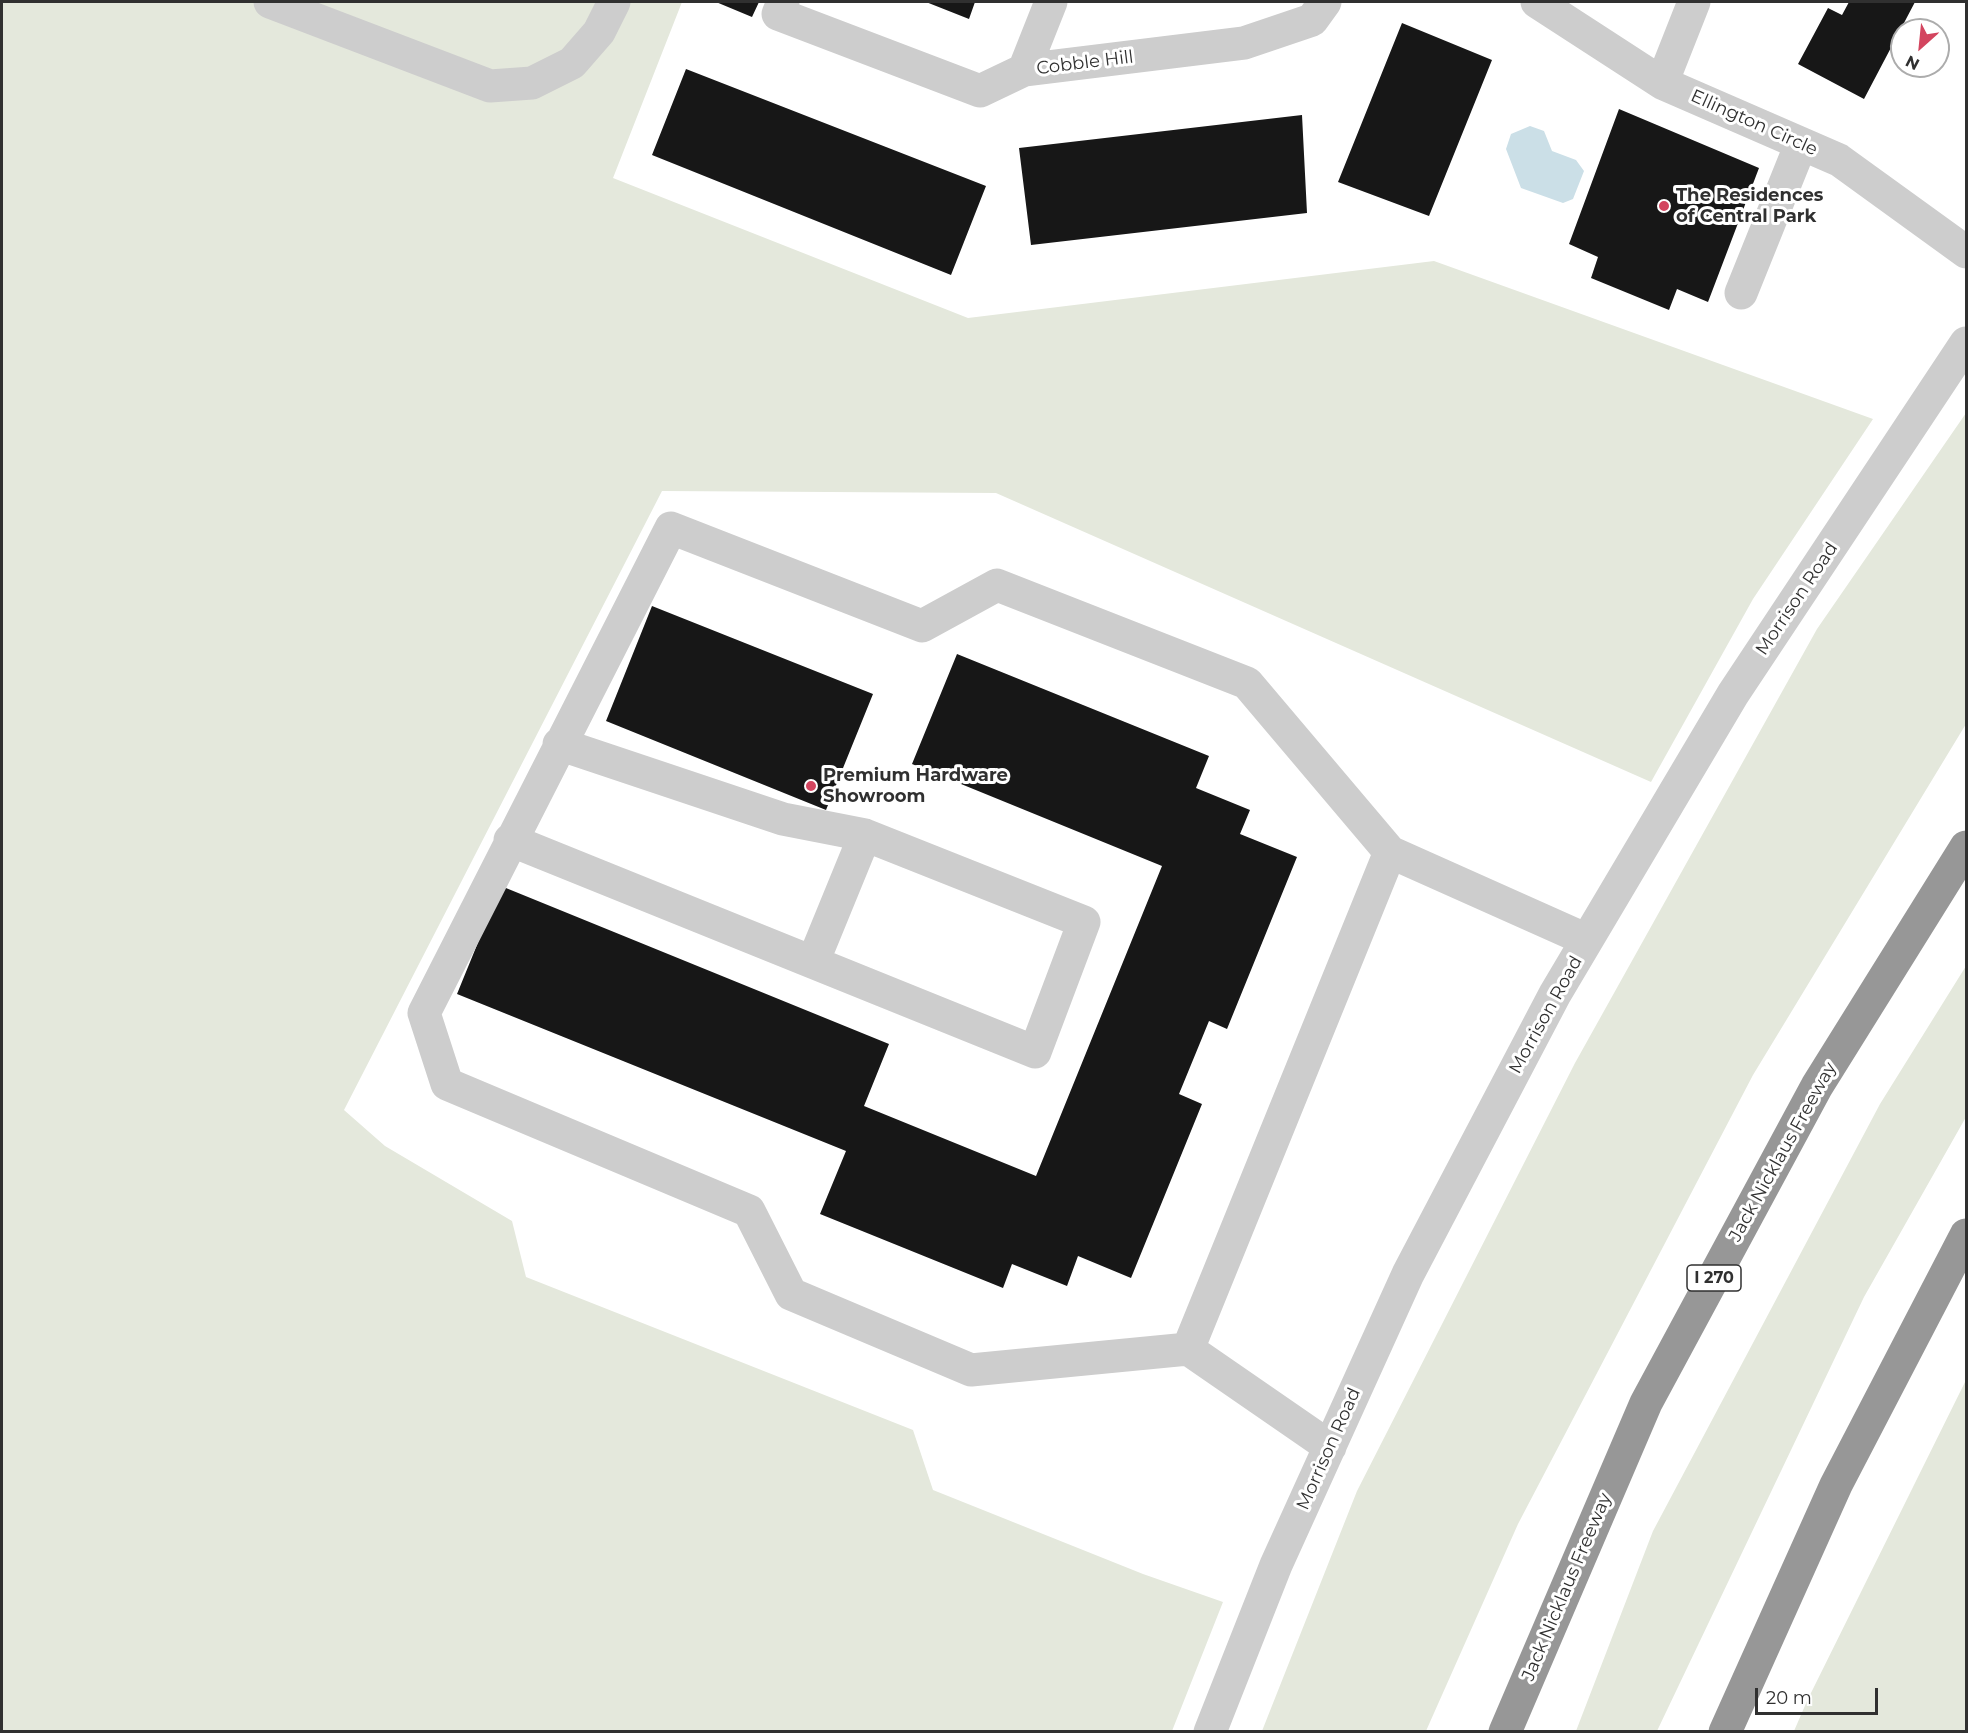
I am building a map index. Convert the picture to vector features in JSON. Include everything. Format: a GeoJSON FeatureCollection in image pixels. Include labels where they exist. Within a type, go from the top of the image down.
{"type":"FeatureCollection","features":[{"type":"Feature","properties":{"kind":"highway","name":"Jack Nicklaus Freeway"},"geometry":{"type":"LineString","coordinates":[[1505,1731],[1646,1403],[1817,1086],[1966,847]]}},
{"type":"Feature","properties":{"kind":"highway"},"geometry":{"type":"LineString","coordinates":[[1725,1731],[1836,1485],[1966,1235]]}},
{"type":"Feature","properties":{"kind":"street"},"geometry":{"type":"LineString","coordinates":[[270,2],[490,86],[532,83],[572,63],[599,33],[614,2]]}},
{"type":"Feature","properties":{"kind":"street"},"geometry":{"type":"LineString","coordinates":[[1024,70],[1051,2]]}},
{"type":"Feature","properties":{"kind":"street","name":"Cobble Hill"},"geometry":{"type":"LineString","coordinates":[[781,8],[980,92],[1024,70],[1244,43],[1312,20],[1324,2]]}},
{"type":"Feature","properties":{"kind":"street","name":"Ellington Circle"},"geometry":{"type":"LineString","coordinates":[[1537,2],[1662,83],[1839,160],[1966,252]]}},
{"type":"Feature","properties":{"kind":"street"},"geometry":{"type":"LineString","coordinates":[[1662,83],[1694,2]]}},
{"type":"Feature","properties":{"kind":"street"},"geometry":{"type":"LineString","coordinates":[[1742,293],[1801,144]]}},
{"type":"Feature","properties":{"kind":"street","name":"Morrison Road"},"geometry":{"type":"LineString","coordinates":[[1210,1731],[1276,1565],[1408,1274],[1555,994],[1733,694],[1966,343]]}},
{"type":"Feature","properties":{"kind":"street"},"geometry":{"type":"LineString","coordinates":[[1330,1447],[1188,1349],[971,1370],[791,1294],[749,1211],[447,1084],[424,1012],[510,840],[671,528],[922,626],[997,585],[1247,683],[1390,852],[1587,940]]}},
{"type":"Feature","properties":{"kind":"street"},"geometry":{"type":"LineString","coordinates":[[510,840],[1035,1052],[1084,922],[865,835],[783,819],[559,744]]}},
{"type":"Feature","properties":{"kind":"street"},"geometry":{"type":"LineString","coordinates":[[813,962],[865,835]]}},
{"type":"Feature","properties":{"kind":"street"},"geometry":{"type":"LineString","coordinates":[[1188,1349],[1390,852]]}},
{"type":"Feature","properties":{"kind":"shaded area"},"geometry":{"type":"Polygon","coordinates":[[[2,2],[682,2],[613,178],[968,318],[1434,261],[1873,419],[1753,599],[1651,782],[996,493],[662,491],[344,1110],[385,1146],[512,1221],[526,1277],[913,1430],[933,1490],[1143,1574],[1223,1602],[1172,1731],[2,1732],[2,2]]]}},
{"type":"Feature","properties":{"kind":"shaded area"},"geometry":{"type":"Polygon","coordinates":[[[1530,126],[1544,131],[1552,151],[1576,160],[1584,171],[1573,199],[1563,203],[1521,188],[1506,149],[1511,134],[1530,126]]]}},
{"type":"Feature","properties":{"kind":"shaded area"},"geometry":{"type":"Polygon","coordinates":[[[1966,413],[1966,724],[1753,1075],[1518,1524],[1426,1731],[1262,1731],[1357,1491],[1575,1063],[1817,629],[1966,413]]]}},
{"type":"Feature","properties":{"kind":"shaded area"},"geometry":{"type":"Polygon","coordinates":[[[1966,966],[1966,1117],[1864,1297],[1657,1731],[1576,1731],[1653,1531],[1880,1104],[1966,966]]]}},
{"type":"Feature","properties":{"kind":"shaded area"},"geometry":{"type":"Polygon","coordinates":[[[1966,1380],[1966,1731],[1794,1731],[1807,1701],[1966,1380]]]}},
{"type":"Feature","properties":{"kind":"building"},"geometry":{"type":"Polygon","coordinates":[[[716,2],[759,2],[752,17],[716,2]]]}},
{"type":"Feature","properties":{"kind":"building"},"geometry":{"type":"Polygon","coordinates":[[[926,2],[975,2],[969,19],[926,2]]]}},
{"type":"Feature","properties":{"kind":"building"},"geometry":{"type":"Polygon","coordinates":[[[1849,2],[1915,2],[1907,18],[1890,18],[1890,50],[1864,99],[1798,64],[1828,8],[1842,15],[1849,2]]]}},
{"type":"Feature","properties":{"kind":"building"},"geometry":{"type":"Polygon","coordinates":[[[1402,23],[1492,60],[1429,216],[1338,182],[1402,23]]]}},
{"type":"Feature","properties":{"kind":"building"},"geometry":{"type":"Polygon","coordinates":[[[686,69],[986,186],[951,275],[652,155],[686,69]]]}},
{"type":"Feature","properties":{"kind":"building","name":"The Residences of Central Park"},"geometry":{"type":"Polygon","coordinates":[[[1619,109],[1759,168],[1708,302],[1677,289],[1669,310],[1591,278],[1598,257],[1569,244],[1619,109]]]}},
{"type":"Feature","properties":{"kind":"building"},"geometry":{"type":"Polygon","coordinates":[[[1302,115],[1307,213],[1031,245],[1019,148],[1302,115]]]}},
{"type":"Feature","properties":{"kind":"building"},"geometry":{"type":"Polygon","coordinates":[[[652,606],[873,694],[826,810],[606,721],[652,606]]]}},
{"type":"Feature","properties":{"kind":"building"},"geometry":{"type":"Polygon","coordinates":[[[957,654],[1209,756],[1196,788],[1250,810],[1240,834],[1297,857],[1227,1029],[1209,1021],[1179,1094],[1202,1104],[1131,1278],[1078,1256],[1067,1286],[1012,1264],[1003,1288],[820,1214],[846,1151],[457,994],[501,886],[889,1044],[864,1106],[1036,1176],[1162,866],[912,764],[957,654]]]}},
{"type":"Feature","properties":{"kind":"place","name":"The Residences of Central Park"},"geometry":{"type":"Point","coordinates":[1664,206]}},
{"type":"Feature","properties":{"kind":"place","name":"Premium Hardware Showroom"},"geometry":{"type":"Point","coordinates":[811,786]}}]}
